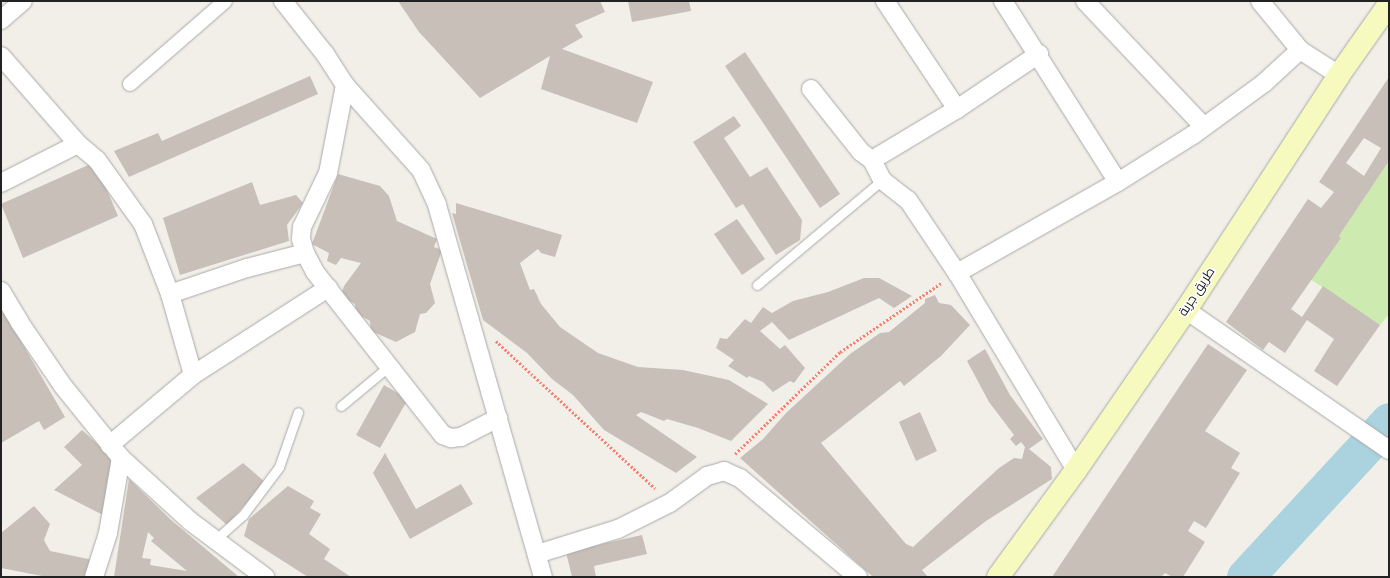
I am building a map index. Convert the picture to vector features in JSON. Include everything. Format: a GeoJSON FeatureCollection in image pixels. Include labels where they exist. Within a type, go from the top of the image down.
{"type":"FeatureCollection","features":[{"type":"Feature","properties":{"kind":"main road","name":"طريق جربة"},"geometry":{"type":"LineString","coordinates":[[998,577],[1076,470],[1186,310],[1339,75],[1389,4]]}},
{"type":"Feature","properties":{"kind":"street"},"geometry":{"type":"LineString","coordinates":[[1,20],[23,1]]}},
{"type":"Feature","properties":{"kind":"street"},"geometry":{"type":"LineString","coordinates":[[130,84],[225,1]]}},
{"type":"Feature","properties":{"kind":"street"},"geometry":{"type":"LineString","coordinates":[[283,1],[325,54],[345,85],[421,170],[434,198],[543,577]]}},
{"type":"Feature","properties":{"kind":"street"},"geometry":{"type":"LineString","coordinates":[[885,1],[957,110]]}},
{"type":"Feature","properties":{"kind":"street"},"geometry":{"type":"LineString","coordinates":[[1003,1],[1039,54],[1118,182]]}},
{"type":"Feature","properties":{"kind":"street"},"geometry":{"type":"LineString","coordinates":[[1085,1],[1204,127]]}},
{"type":"Feature","properties":{"kind":"street"},"geometry":{"type":"LineString","coordinates":[[1260,1],[1300,50],[1339,75]]}},
{"type":"Feature","properties":{"kind":"street"},"geometry":{"type":"LineString","coordinates":[[957,273],[1118,182],[1204,127],[1264,83],[1300,50]]}},
{"type":"Feature","properties":{"kind":"street"},"geometry":{"type":"LineString","coordinates":[[872,160],[957,110],[1039,54]]}},
{"type":"Feature","properties":{"kind":"street"},"geometry":{"type":"LineString","coordinates":[[1,56],[78,144],[98,160],[143,224],[170,294],[193,375]]}},
{"type":"Feature","properties":{"kind":"street"},"geometry":{"type":"LineString","coordinates":[[345,85],[330,167],[302,227],[301,239],[305,253],[328,288],[443,435],[451,438],[461,436],[498,418]]}},
{"type":"Feature","properties":{"kind":"street"},"geometry":{"type":"LineString","coordinates":[[811,89],[860,152],[872,160],[882,180],[908,200],[957,273],[1076,470]]}},
{"type":"Feature","properties":{"kind":"street"},"geometry":{"type":"LineString","coordinates":[[1,183],[78,144]]}},
{"type":"Feature","properties":{"kind":"street"},"geometry":{"type":"LineString","coordinates":[[170,294],[247,268],[305,253]]}},
{"type":"Feature","properties":{"kind":"street"},"geometry":{"type":"LineString","coordinates":[[94,577],[108,533],[116,452],[193,375],[328,288]]}},
{"type":"Feature","properties":{"kind":"street"},"geometry":{"type":"LineString","coordinates":[[1,291],[20,323],[63,386],[116,452],[190,521],[265,577]]}},
{"type":"Feature","properties":{"kind":"street"},"geometry":{"type":"LineString","coordinates":[[1186,310],[1389,450]]}},
{"type":"Feature","properties":{"kind":"street"},"geometry":{"type":"LineString","coordinates":[[537,554],[618,529],[670,503],[707,476],[724,471],[740,478],[858,577]]}},
{"type":"Feature","properties":{"kind":"lane"},"geometry":{"type":"LineString","coordinates":[[756,285],[882,180]]}},
{"type":"Feature","properties":{"kind":"lane"},"geometry":{"type":"LineString","coordinates":[[342,406],[389,366]]}},
{"type":"Feature","properties":{"kind":"lane"},"geometry":{"type":"LineString","coordinates":[[214,540],[243,515],[279,467],[298,412]]}},
{"type":"Feature","properties":{"kind":"path"},"geometry":{"type":"LineString","coordinates":[[724,471],[737,451],[840,352],[957,273]]}},
{"type":"Feature","properties":{"kind":"path"},"geometry":{"type":"LineString","coordinates":[[494,338],[670,503]]}},
{"type":"Feature","properties":{"kind":"green space"},"geometry":{"type":"Polygon","coordinates":[[[1389,161],[1389,314],[1380,325],[1310,279],[1341,238],[1339,236],[1389,161]]]}},
{"type":"Feature","properties":{"kind":"building"},"geometry":{"type":"Polygon","coordinates":[[[398,1],[600,1],[605,12],[575,25],[583,37],[562,49],[653,82],[637,123],[541,89],[550,56],[480,98],[419,32],[398,1]]]}},
{"type":"Feature","properties":{"kind":"building"},"geometry":{"type":"Polygon","coordinates":[[[628,1],[689,1],[691,11],[632,22],[628,1]]]}},
{"type":"Feature","properties":{"kind":"building"},"geometry":{"type":"Polygon","coordinates":[[[745,52],[840,194],[820,208],[725,66],[745,52]]]}},
{"type":"Feature","properties":{"kind":"building"},"geometry":{"type":"Polygon","coordinates":[[[310,76],[318,94],[129,177],[114,151],[158,133],[162,141],[310,76]]]}},
{"type":"Feature","properties":{"kind":"building"},"geometry":{"type":"Polygon","coordinates":[[[1389,77],[1389,161],[1339,236],[1341,238],[1291,309],[1302,317],[1323,286],[1380,325],[1337,386],[1314,371],[1334,339],[1307,320],[1285,353],[1269,342],[1263,350],[1226,322],[1308,199],[1321,208],[1334,192],[1319,182],[1389,77]],[[1364,138],[1346,163],[1364,176],[1381,148],[1364,138]]]}},
{"type":"Feature","properties":{"kind":"building"},"geometry":{"type":"Polygon","coordinates":[[[734,116],[741,126],[724,138],[750,177],[767,167],[802,220],[800,240],[776,255],[743,204],[736,208],[693,142],[734,116]]]}},
{"type":"Feature","properties":{"kind":"building"},"geometry":{"type":"Polygon","coordinates":[[[95,162],[118,216],[23,258],[1,204],[95,162]]]}},
{"type":"Feature","properties":{"kind":"building"},"geometry":{"type":"Polygon","coordinates":[[[338,174],[380,186],[389,196],[397,221],[437,239],[434,247],[442,250],[430,284],[435,303],[426,313],[420,314],[415,332],[396,342],[371,331],[370,321],[356,313],[355,304],[341,296],[344,286],[361,263],[341,258],[336,265],[327,261],[329,253],[312,244],[338,174]]]}},
{"type":"Feature","properties":{"kind":"building"},"geometry":{"type":"Polygon","coordinates":[[[252,182],[260,205],[296,195],[303,203],[287,225],[289,241],[180,275],[163,218],[252,182]]]}},
{"type":"Feature","properties":{"kind":"building"},"geometry":{"type":"Polygon","coordinates":[[[456,203],[562,235],[555,257],[541,253],[538,249],[520,263],[530,290],[534,289],[541,304],[560,327],[598,353],[638,367],[683,370],[729,380],[768,404],[731,441],[698,428],[667,419],[664,421],[641,412],[636,415],[697,457],[676,473],[604,430],[573,395],[552,379],[527,353],[483,320],[452,213],[456,214],[456,203]]]}},
{"type":"Feature","properties":{"kind":"building"},"geometry":{"type":"Polygon","coordinates":[[[737,219],[765,259],[742,275],[714,234],[737,219]]]}},
{"type":"Feature","properties":{"kind":"building"},"geometry":{"type":"Polygon","coordinates":[[[864,278],[879,278],[912,296],[894,308],[879,298],[789,340],[772,322],[760,331],[780,349],[785,345],[805,368],[794,383],[790,381],[773,392],[763,382],[749,376],[747,378],[728,366],[734,360],[716,348],[720,338],[727,339],[745,319],[751,323],[763,307],[772,313],[793,301],[828,292],[864,278]]]}},
{"type":"Feature","properties":{"kind":"building"},"geometry":{"type":"Polygon","coordinates":[[[935,295],[939,303],[951,305],[970,325],[941,356],[904,386],[900,381],[821,443],[906,544],[913,547],[999,468],[1014,458],[1022,459],[1025,447],[1021,442],[1016,446],[1010,439],[1014,435],[989,402],[967,361],[985,349],[1010,395],[1043,439],[1029,449],[1051,467],[1052,479],[986,521],[922,570],[928,577],[873,577],[740,458],[763,439],[786,413],[850,354],[880,333],[889,332],[925,303],[925,299],[935,295]]]}},
{"type":"Feature","properties":{"kind":"building"},"geometry":{"type":"Polygon","coordinates":[[[1,307],[65,417],[44,430],[39,421],[1,443],[1,307]]]}},
{"type":"Feature","properties":{"kind":"building"},"geometry":{"type":"Polygon","coordinates":[[[1208,344],[1247,370],[1205,431],[1240,453],[1231,468],[1240,473],[1206,528],[1194,521],[1188,531],[1205,542],[1183,577],[1172,577],[1165,573],[1161,577],[1052,577],[1208,344]]]}},
{"type":"Feature","properties":{"kind":"building"},"geometry":{"type":"Polygon","coordinates":[[[384,385],[408,399],[380,448],[356,435],[384,385]]]}},
{"type":"Feature","properties":{"kind":"building"},"geometry":{"type":"Polygon","coordinates":[[[920,412],[937,451],[916,461],[899,422],[920,412]]]}},
{"type":"Feature","properties":{"kind":"building"},"geometry":{"type":"Polygon","coordinates":[[[82,430],[114,459],[103,515],[54,490],[82,465],[64,447],[82,430]]]}},
{"type":"Feature","properties":{"kind":"building"},"geometry":{"type":"Polygon","coordinates":[[[385,453],[416,509],[461,484],[473,504],[410,539],[373,473],[385,453]]]}},
{"type":"Feature","properties":{"kind":"building"},"geometry":{"type":"Polygon","coordinates":[[[243,463],[265,482],[227,525],[196,498],[243,463]]]}},
{"type":"Feature","properties":{"kind":"building"},"geometry":{"type":"Polygon","coordinates":[[[129,479],[170,519],[239,577],[114,577],[129,479]],[[148,532],[142,558],[151,559],[150,565],[187,571],[151,541],[154,538],[148,532]]]}},
{"type":"Feature","properties":{"kind":"building"},"geometry":{"type":"Polygon","coordinates":[[[288,486],[314,501],[310,508],[321,514],[309,534],[330,549],[324,559],[351,577],[308,577],[244,536],[249,519],[288,486]]]}},
{"type":"Feature","properties":{"kind":"building"},"geometry":{"type":"Polygon","coordinates":[[[34,506],[50,524],[44,540],[50,551],[93,560],[89,577],[47,577],[1,568],[1,533],[34,506]]]}},
{"type":"Feature","properties":{"kind":"building"},"geometry":{"type":"Polygon","coordinates":[[[642,535],[647,554],[594,566],[596,577],[572,577],[566,552],[642,535]]]}},
{"type":"Feature","properties":{"kind":"waterway"},"geometry":{"type":"LineString","coordinates":[[1245,577],[1389,421]]}}]}
